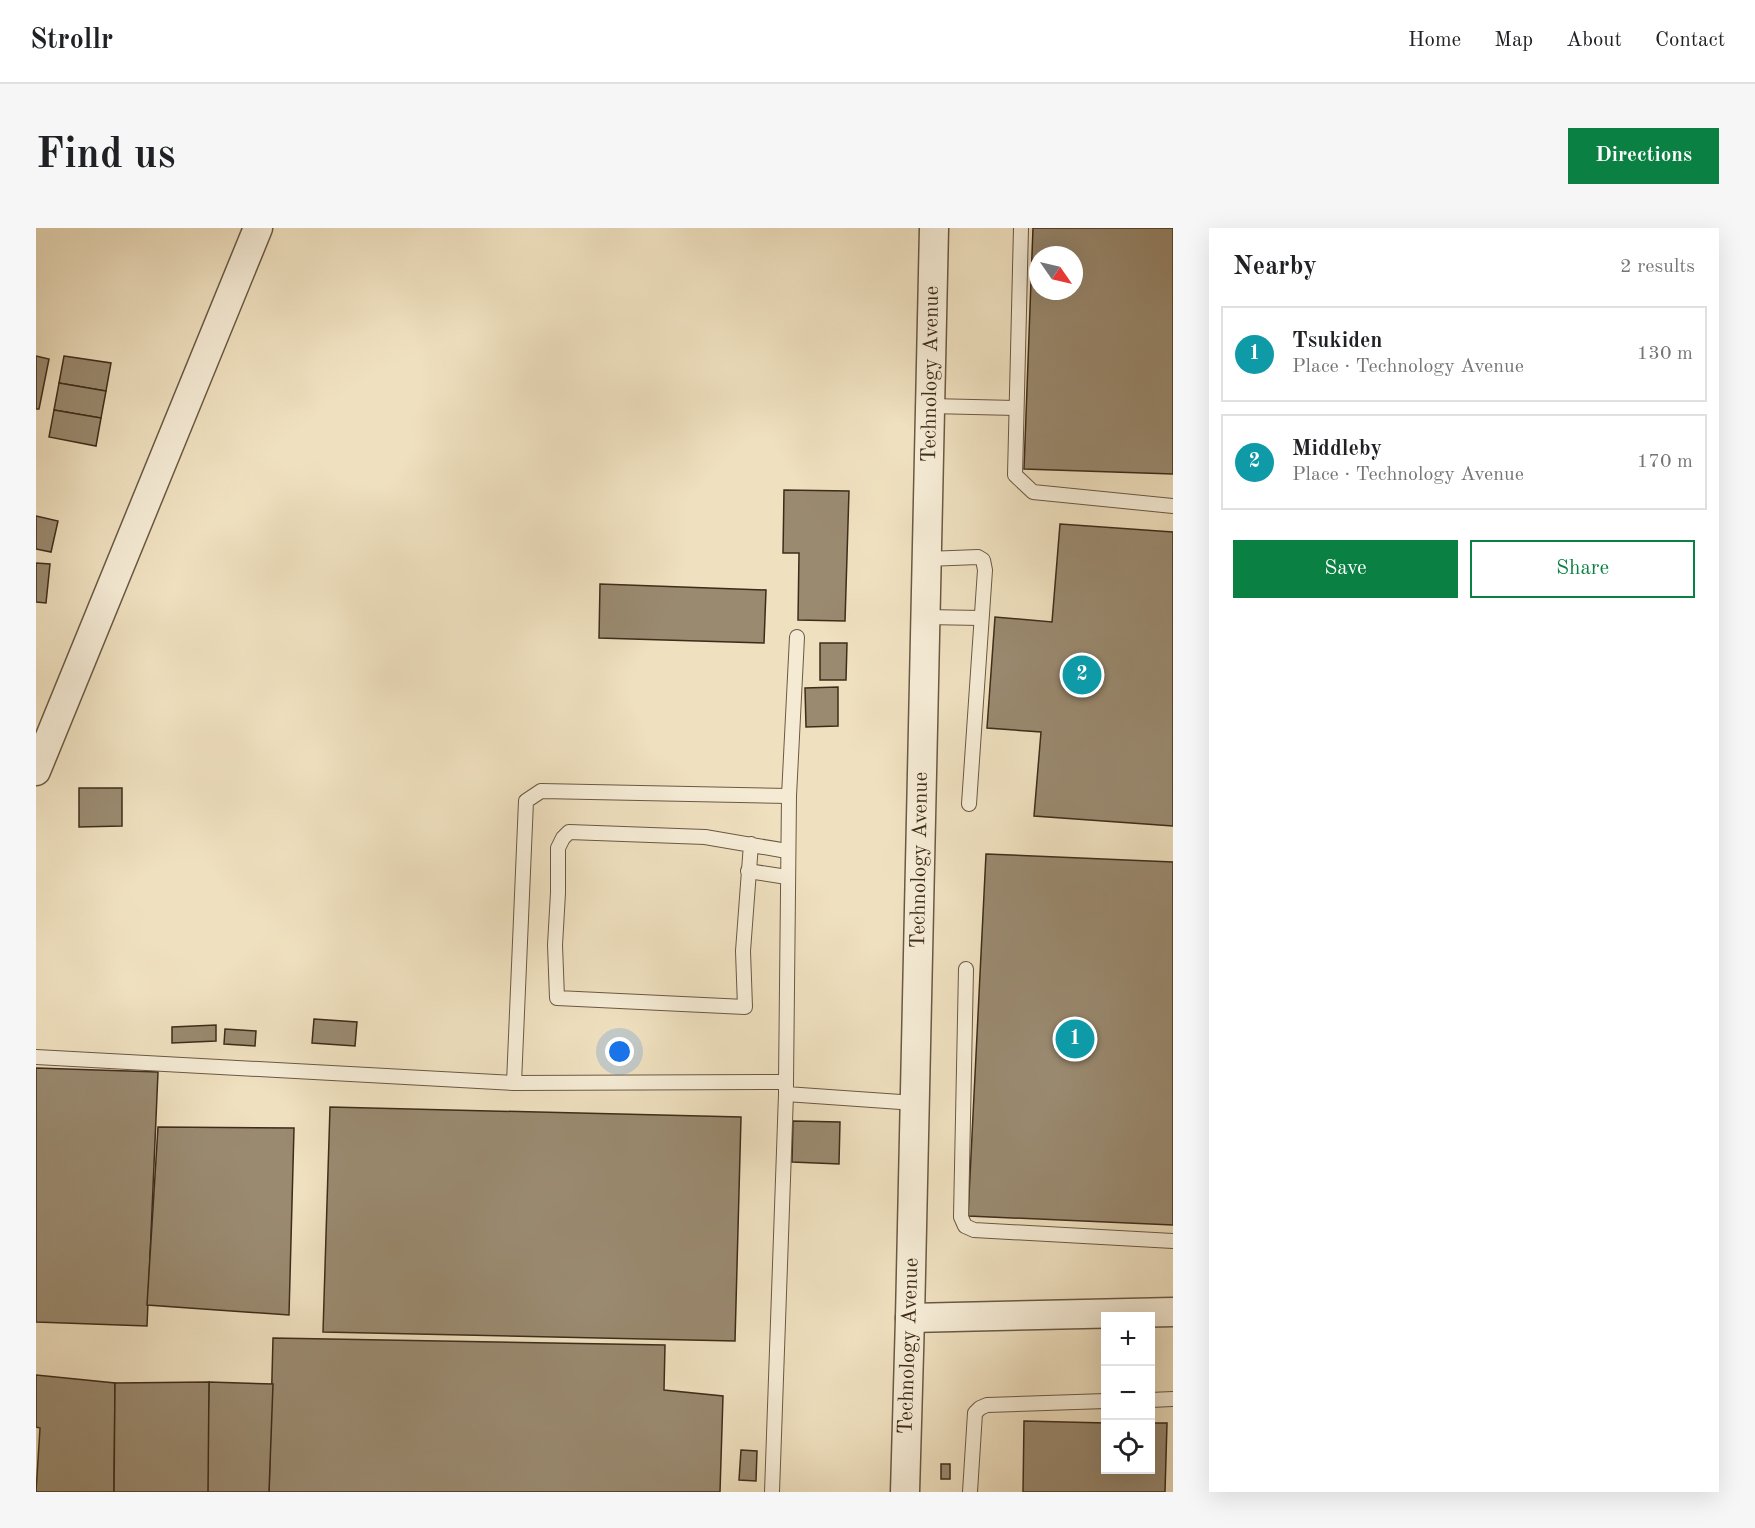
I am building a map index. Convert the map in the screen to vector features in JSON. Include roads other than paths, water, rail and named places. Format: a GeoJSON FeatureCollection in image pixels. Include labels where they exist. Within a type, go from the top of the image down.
{"type":"FeatureCollection","features":[{"type":"Feature","properties":{"kind":"street"},"geometry":{"type":"LineString","coordinates":[[36,771],[258,228]]}},
{"type":"Feature","properties":{"kind":"street","name":"Technology Avenue"},"geometry":{"type":"LineString","coordinates":[[905,1492],[934,228]]}},
{"type":"Feature","properties":{"kind":"street"},"geometry":{"type":"LineString","coordinates":[[910,1318],[1173,1312]]}},
{"type":"Feature","properties":{"kind":"lane"},"geometry":{"type":"LineString","coordinates":[[1021,228],[1015,475],[1033,492],[1173,506]]}},
{"type":"Feature","properties":{"kind":"lane"},"geometry":{"type":"LineString","coordinates":[[930,405],[1016,408]]}},
{"type":"Feature","properties":{"kind":"lane"},"geometry":{"type":"LineString","coordinates":[[927,559],[978,557],[983,560],[985,570],[969,804]]}},
{"type":"Feature","properties":{"kind":"lane"},"geometry":{"type":"LineString","coordinates":[[926,617],[981,618]]}},
{"type":"Feature","properties":{"kind":"lane"},"geometry":{"type":"LineString","coordinates":[[772,1492],[786,1088],[789,796],[797,637]]}},
{"type":"Feature","properties":{"kind":"lane"},"geometry":{"type":"LineString","coordinates":[[514,1083],[526,801],[541,791],[789,796]]}},
{"type":"Feature","properties":{"kind":"lane"},"geometry":{"type":"LineString","coordinates":[[751,844],[743,951],[745,1007],[557,998],[555,945],[558,848],[569,832],[705,837],[751,844],[788,851]]}},
{"type":"Feature","properties":{"kind":"lane"},"geometry":{"type":"LineString","coordinates":[[748,870],[787,877]]}},
{"type":"Feature","properties":{"kind":"lane"},"geometry":{"type":"LineString","coordinates":[[966,969],[961,1217],[965,1226],[974,1230],[1173,1241]]}},
{"type":"Feature","properties":{"kind":"lane"},"geometry":{"type":"LineString","coordinates":[[36,1057],[514,1083],[786,1088],[915,1103]]}},
{"type":"Feature","properties":{"kind":"lane"},"geometry":{"type":"LineString","coordinates":[[1155,1400],[1173,1399]]}},
{"type":"Feature","properties":{"kind":"lane"},"geometry":{"type":"LineString","coordinates":[[970,1492],[975,1413],[980,1408],[987,1405],[1101,1401]]}},
{"type":"Feature","properties":{"kind":"place","name":"Middleby"},"geometry":{"type":"Point","coordinates":[1082,675]}},
{"type":"Feature","properties":{"kind":"place","name":"Tsukiden"},"geometry":{"type":"Point","coordinates":[1075,1039]}}]}
